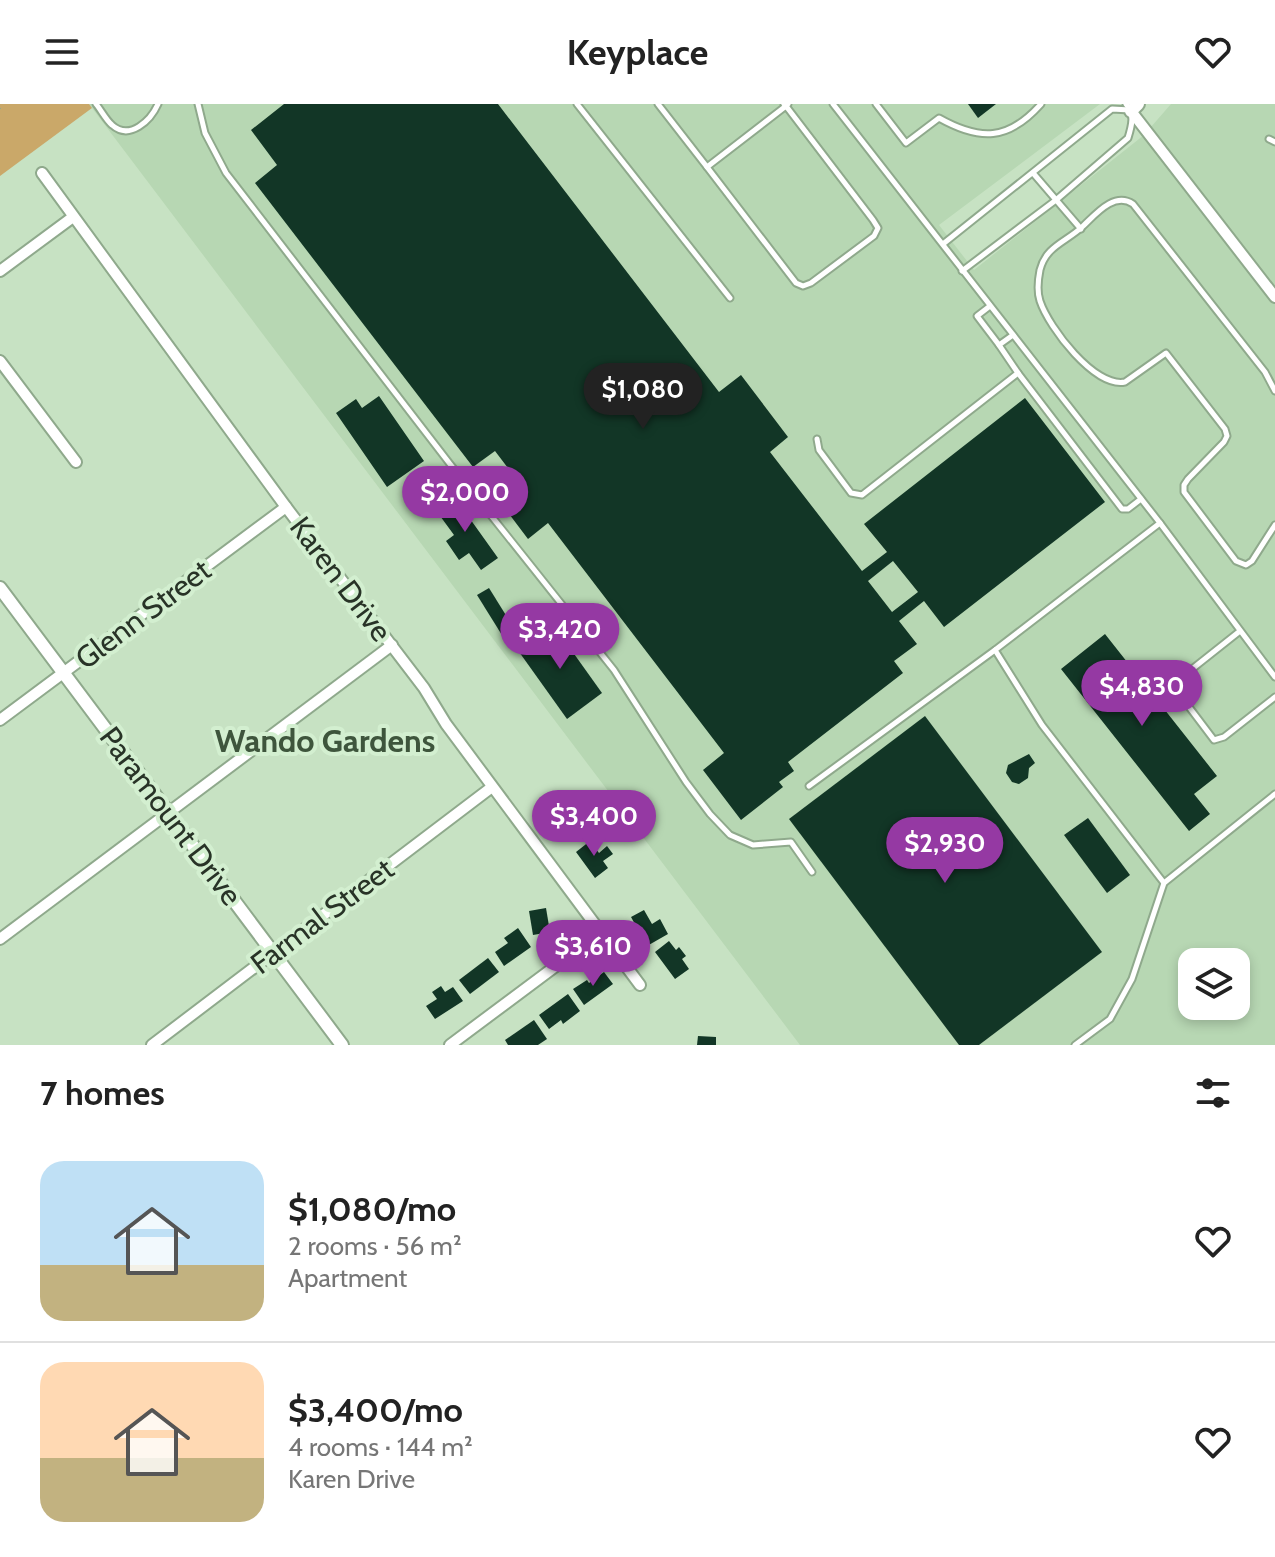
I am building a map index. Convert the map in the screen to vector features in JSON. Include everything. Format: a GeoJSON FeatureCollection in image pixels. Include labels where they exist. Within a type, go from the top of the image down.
{"type":"FeatureCollection","features":[{"type":"Feature","properties":{"kind":"street"},"geometry":{"type":"LineString","coordinates":[[1132,106],[1275,297]]}},
{"type":"Feature","properties":{"kind":"street","name":"Karen Drive"},"geometry":{"type":"LineString","coordinates":[[42,173],[640,985]]}},
{"type":"Feature","properties":{"kind":"street"},"geometry":{"type":"LineString","coordinates":[[0,271],[73,217]]}},
{"type":"Feature","properties":{"kind":"street"},"geometry":{"type":"LineString","coordinates":[[0,361],[76,462]]}},
{"type":"Feature","properties":{"kind":"street","name":"Glenn Street"},"geometry":{"type":"LineString","coordinates":[[0,720],[286,507]]}},
{"type":"Feature","properties":{"kind":"street","name":"Paramount Drive"},"geometry":{"type":"LineString","coordinates":[[0,588],[342,1045]]}},
{"type":"Feature","properties":{"kind":"street"},"geometry":{"type":"LineString","coordinates":[[0,939],[392,645]]}},
{"type":"Feature","properties":{"kind":"street","name":"Farmal Street"},"geometry":{"type":"LineString","coordinates":[[152,1045],[492,787]]}},
{"type":"Feature","properties":{"kind":"street"},"geometry":{"type":"LineString","coordinates":[[450,1045],[600,933]]}},
{"type":"Feature","properties":{"kind":"lane"},"geometry":{"type":"LineString","coordinates":[[96,104],[113,126],[125,130],[136,128],[151,119],[158,104]]}},
{"type":"Feature","properties":{"kind":"lane"},"geometry":{"type":"LineString","coordinates":[[198,104],[205,133],[226,173],[450,464],[614,670],[710,814],[730,835],[753,845],[791,842],[812,872]]}},
{"type":"Feature","properties":{"kind":"lane"},"geometry":{"type":"LineString","coordinates":[[577,104],[730,298]]}},
{"type":"Feature","properties":{"kind":"lane"},"geometry":{"type":"LineString","coordinates":[[658,104],[796,283],[803,286],[811,283],[874,236],[878,228],[786,105],[707,167]]}},
{"type":"Feature","properties":{"kind":"lane"},"geometry":{"type":"LineString","coordinates":[[833,104],[1160,523],[1275,677]]}},
{"type":"Feature","properties":{"kind":"lane"},"geometry":{"type":"LineString","coordinates":[[876,104],[906,143],[939,118],[961,131],[976,135],[996,133],[1024,122],[1041,104]]}},
{"type":"Feature","properties":{"kind":"lane"},"geometry":{"type":"LineString","coordinates":[[943,244],[1112,109],[1132,106],[1132,126],[1128,138],[1056,200],[962,271]]}},
{"type":"Feature","properties":{"kind":"lane"},"geometry":{"type":"LineString","coordinates":[[1033,173],[1081,229]]}},
{"type":"Feature","properties":{"kind":"lane"},"geometry":{"type":"LineString","coordinates":[[1275,391],[1265,372],[1127,199],[1116,200],[1095,213],[1081,229],[1055,245],[1045,258],[1039,279],[1041,303],[1074,355],[1108,381],[1119,383],[1166,353],[1225,429],[1227,436],[1184,485],[1186,498],[1241,565],[1252,561],[1275,525]]}},
{"type":"Feature","properties":{"kind":"lane"},"geometry":{"type":"LineString","coordinates":[[990,306],[977,316],[1122,509],[1128,509],[1141,499]]}},
{"type":"Feature","properties":{"kind":"lane"},"geometry":{"type":"LineString","coordinates":[[999,345],[1013,335]]}},
{"type":"Feature","properties":{"kind":"lane"},"geometry":{"type":"LineString","coordinates":[[817,439],[819,450],[851,493],[862,495],[1018,373]]}},
{"type":"Feature","properties":{"kind":"lane"},"geometry":{"type":"LineString","coordinates":[[809,786],[995,650],[1160,523]]}},
{"type":"Feature","properties":{"kind":"lane"},"geometry":{"type":"LineString","coordinates":[[1240,631],[1182,677],[1177,683],[1180,695],[1214,740],[1224,737],[1275,697]]}},
{"type":"Feature","properties":{"kind":"lane"},"geometry":{"type":"LineString","coordinates":[[995,650],[1042,725],[1164,883]]}},
{"type":"Feature","properties":{"kind":"lane"},"geometry":{"type":"LineString","coordinates":[[1075,1045],[1110,1019],[1132,979],[1164,883],[1275,794]]}},
{"type":"Feature","properties":{"kind":"shaded area"},"geometry":{"type":"Polygon","coordinates":[[[0,104],[89,104],[92,108],[0,176],[0,104]]]}},
{"type":"Feature","properties":{"kind":"shaded area"},"geometry":{"type":"Polygon","coordinates":[[[89,104],[1100,104],[939,225],[974,270],[1144,135],[1171,104],[1275,104],[1275,1045],[800,1045],[89,104]]]}},
{"type":"Feature","properties":{"kind":"building"},"geometry":{"type":"Polygon","coordinates":[[[284,104],[498,104],[719,392],[741,375],[788,437],[770,452],[862,571],[887,552],[864,524],[1025,398],[1105,502],[944,627],[924,601],[899,621],[917,644],[894,661],[903,673],[788,762],[794,771],[779,782],[783,787],[741,820],[703,770],[724,753],[548,523],[528,539],[503,506],[520,493],[513,483],[517,480],[495,451],[473,467],[255,183],[277,165],[251,130],[284,104]],[[893,561],[868,581],[892,612],[918,592],[893,561]]]}},
{"type":"Feature","properties":{"kind":"building"},"geometry":{"type":"Polygon","coordinates":[[[968,104],[996,104],[978,118],[968,104]]]}},
{"type":"Feature","properties":{"kind":"building"},"geometry":{"type":"Polygon","coordinates":[[[379,396],[424,461],[387,487],[336,413],[356,399],[362,408],[379,396]]]}},
{"type":"Feature","properties":{"kind":"building"},"geometry":{"type":"Polygon","coordinates":[[[453,495],[498,558],[481,570],[469,553],[459,560],[446,541],[454,535],[435,509],[453,495]]]}},
{"type":"Feature","properties":{"kind":"building"},"geometry":{"type":"Polygon","coordinates":[[[489,588],[517,633],[505,640],[477,595],[489,588]]]}},
{"type":"Feature","properties":{"kind":"building"},"geometry":{"type":"Polygon","coordinates":[[[552,623],[602,693],[567,719],[517,649],[552,623]]]}},
{"type":"Feature","properties":{"kind":"building"},"geometry":{"type":"Polygon","coordinates":[[[1105,634],[1217,776],[1194,794],[1210,814],[1189,831],[1061,669],[1105,634]]]}},
{"type":"Feature","properties":{"kind":"building"},"geometry":{"type":"Polygon","coordinates":[[[925,716],[1102,952],[979,1045],[959,1045],[789,819],[925,716]]]}},
{"type":"Feature","properties":{"kind":"building"},"geometry":{"type":"Polygon","coordinates":[[[1029,754],[1035,763],[1029,768],[1028,778],[1019,784],[1012,782],[1006,773],[1008,765],[1029,754]]]}},
{"type":"Feature","properties":{"kind":"building"},"geometry":{"type":"Polygon","coordinates":[[[1088,818],[1130,875],[1107,893],[1064,835],[1088,818]]]}},
{"type":"Feature","properties":{"kind":"building"},"geometry":{"type":"Polygon","coordinates":[[[590,841],[599,853],[607,846],[613,854],[603,861],[608,868],[595,878],[576,852],[590,841]]]}},
{"type":"Feature","properties":{"kind":"building"},"geometry":{"type":"Polygon","coordinates":[[[546,908],[550,932],[533,935],[529,911],[546,908]]]}},
{"type":"Feature","properties":{"kind":"building"},"geometry":{"type":"Polygon","coordinates":[[[644,910],[652,924],[660,919],[668,934],[647,946],[631,917],[644,910]]]}},
{"type":"Feature","properties":{"kind":"building"},"geometry":{"type":"Polygon","coordinates":[[[518,928],[531,947],[504,966],[495,952],[508,943],[504,938],[518,928]]]}},
{"type":"Feature","properties":{"kind":"building"},"geometry":{"type":"Polygon","coordinates":[[[669,941],[686,956],[682,959],[689,969],[675,979],[655,952],[669,941]]]}},
{"type":"Feature","properties":{"kind":"building"},"geometry":{"type":"Polygon","coordinates":[[[488,958],[499,972],[470,994],[459,980],[488,958]]]}},
{"type":"Feature","properties":{"kind":"building"},"geometry":{"type":"Polygon","coordinates":[[[604,972],[613,984],[584,1005],[573,989],[587,980],[589,983],[604,972]]]}},
{"type":"Feature","properties":{"kind":"building"},"geometry":{"type":"Polygon","coordinates":[[[441,986],[445,992],[453,987],[463,1001],[435,1019],[426,1006],[437,999],[432,992],[441,986]]]}},
{"type":"Feature","properties":{"kind":"building"},"geometry":{"type":"Polygon","coordinates":[[[568,994],[580,1011],[563,1024],[561,1020],[549,1029],[539,1015],[568,994]]]}},
{"type":"Feature","properties":{"kind":"building"},"geometry":{"type":"Polygon","coordinates":[[[534,1020],[547,1039],[538,1045],[508,1045],[505,1040],[534,1020]]]}},
{"type":"Feature","properties":{"kind":"building"},"geometry":{"type":"Polygon","coordinates":[[[698,1036],[716,1037],[716,1045],[697,1045],[698,1036]]]}},
{"type":"Feature","properties":{"kind":"district","name":"Wando Gardens"},"geometry":{"type":"Point","coordinates":[325,740]}}]}
